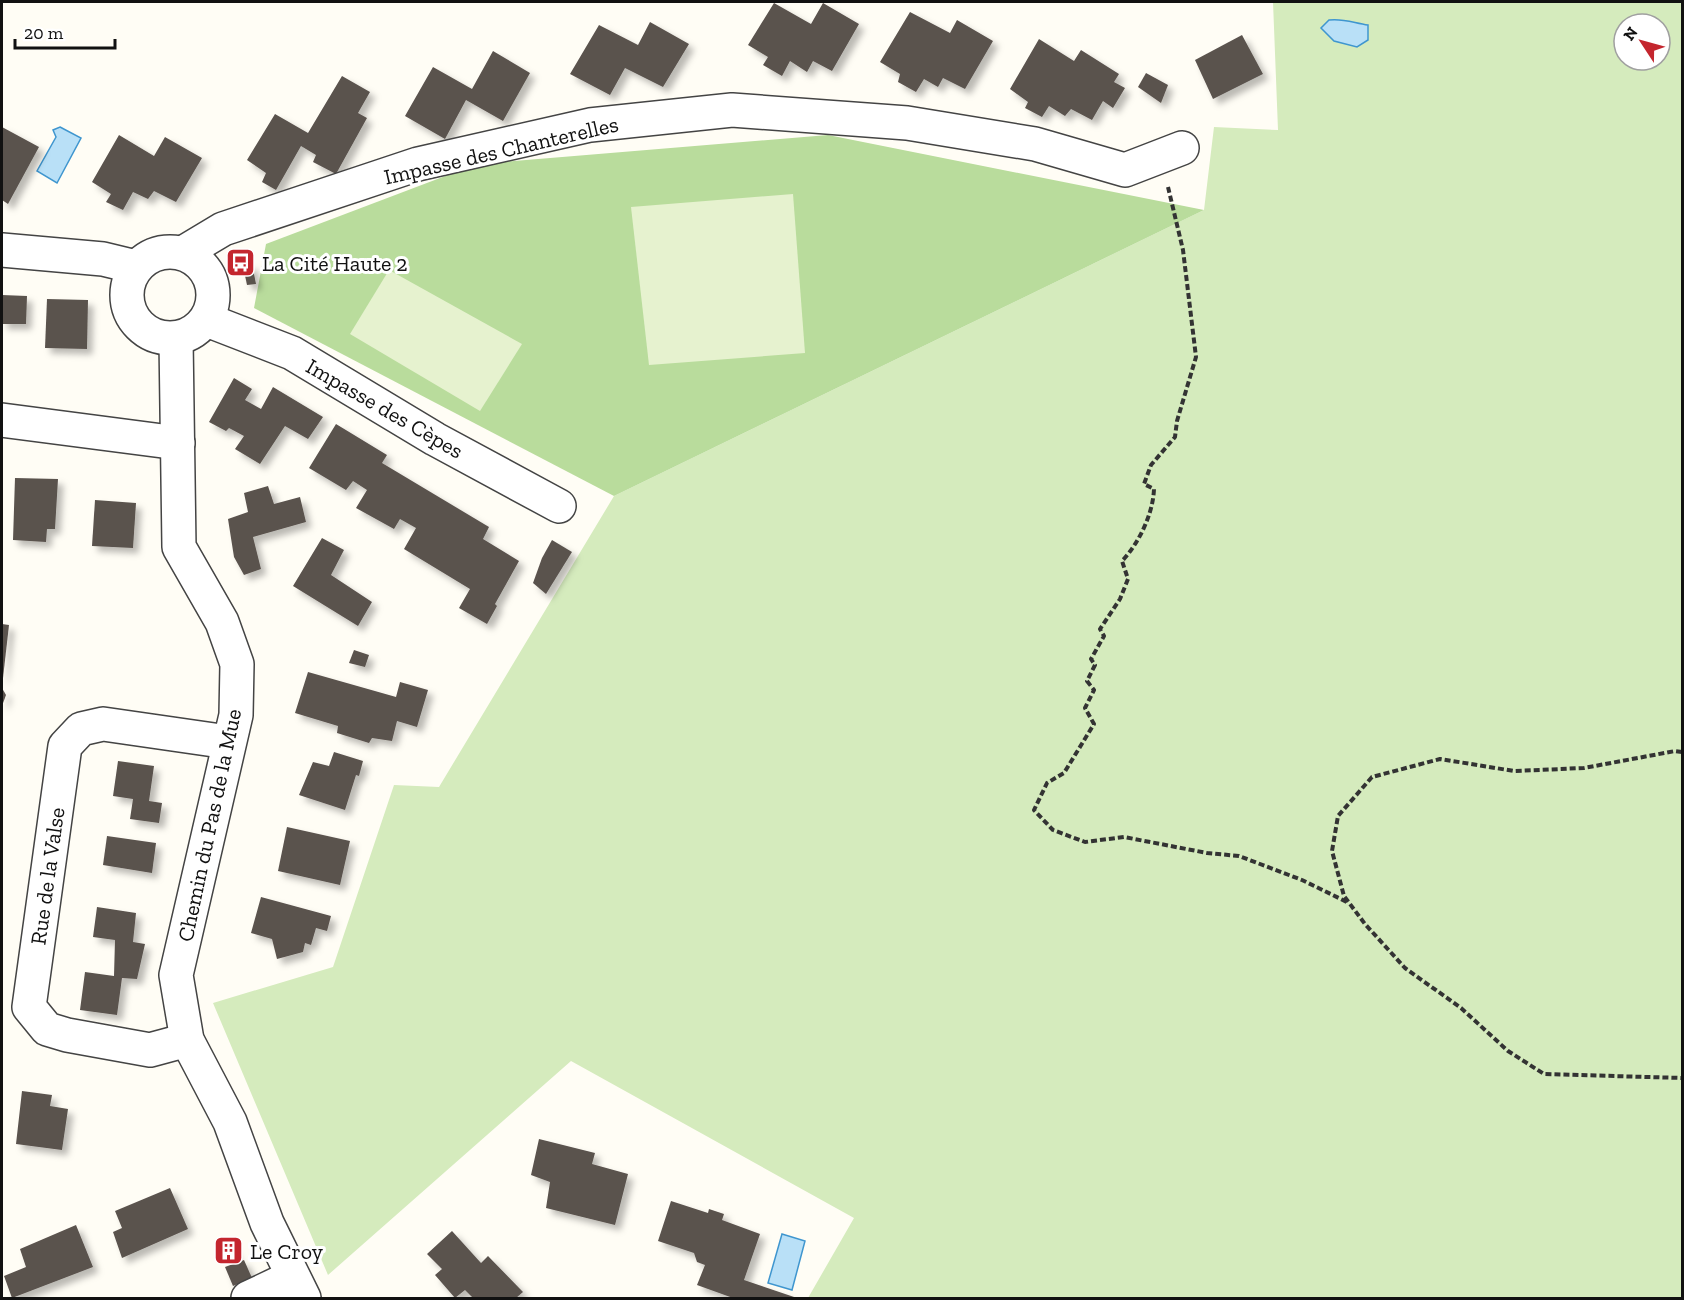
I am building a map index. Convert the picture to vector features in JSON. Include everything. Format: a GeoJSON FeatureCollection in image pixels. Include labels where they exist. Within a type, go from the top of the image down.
{"type":"FeatureCollection","features":[{"type":"Feature","properties":{"kind":"street","name":"Impasse des Chanterelles"},"geometry":{"type":"LineString","coordinates":[[183,253],[223,229],[418,164],[590,125],[732,110],[907,123],[1035,144],[1125,170],[1170,153]]}},
{"type":"Feature","properties":{"kind":"street"},"geometry":{"type":"LineString","coordinates":[[2,250],[103,258],[136,267]]}},
{"type":"Feature","properties":{"kind":"street"},"geometry":{"type":"LineString","coordinates":[[155,253],[183,253],[201,263],[214,294],[207,320],[196,331],[177,339],[161,339],[138,326],[127,306],[128,283],[136,267],[155,253]]}},
{"type":"Feature","properties":{"kind":"street","name":"Impasse des Cèpes"},"geometry":{"type":"LineString","coordinates":[[207,320],[292,353],[435,439],[559,506]]}},
{"type":"Feature","properties":{"kind":"street","name":"Chemin du Pas de la Mue"},"geometry":{"type":"LineString","coordinates":[[177,339],[179,547],[222,622],[237,664],[236,715],[228,742],[177,975],[187,1040],[230,1122],[267,1223],[298,1288]]}},
{"type":"Feature","properties":{"kind":"street"},"geometry":{"type":"LineString","coordinates":[[2,420],[178,443]]}},
{"type":"Feature","properties":{"kind":"street","name":"Rue de la Valse"},"geometry":{"type":"LineString","coordinates":[[187,1040],[150,1050],[67,1035],[47,1029],[29,1007],[65,746],[81,729],[102,724],[228,742]]}},
{"type":"Feature","properties":{"kind":"street"},"geometry":{"type":"LineString","coordinates":[[248,1299],[298,1288]]}},
{"type":"Feature","properties":{"kind":"path"},"geometry":{"type":"LineString","coordinates":[[1170,153],[1165,177],[1183,250],[1196,357],[1177,421],[1175,437],[1151,465],[1144,484],[1154,489],[1153,502],[1134,549],[1122,561],[1128,579],[1120,599],[1100,629],[1104,636],[1091,659],[1095,665],[1087,681],[1094,690],[1085,708],[1094,724],[1064,772],[1047,783],[1034,810],[1053,830],[1085,842],[1124,837],[1207,853],[1239,856],[1302,880],[1349,903]]}},
{"type":"Feature","properties":{"kind":"path"},"geometry":{"type":"LineString","coordinates":[[1683,753],[1675,751],[1584,768],[1514,771],[1440,759],[1372,777],[1338,816],[1332,851],[1344,896],[1405,968],[1461,1008],[1508,1051],[1544,1074],[1683,1078]]}},
{"type":"Feature","properties":{"kind":"green space"},"geometry":{"type":"Polygon","coordinates":[[[1273,2],[1682,2],[1682,1298],[808,1298],[854,1218],[571,1061],[328,1275],[213,1003],[333,967],[394,785],[439,787],[614,496],[1204,210],[1214,127],[1278,130],[1273,2]]]}},
{"type":"Feature","properties":{"kind":"green space"},"geometry":{"type":"Polygon","coordinates":[[[828,135],[1204,210],[614,496],[254,308],[266,244],[477,164],[828,135]]]}},
{"type":"Feature","properties":{"kind":"green space"},"geometry":{"type":"Polygon","coordinates":[[[793,194],[805,353],[649,365],[631,207],[793,194]]]}},
{"type":"Feature","properties":{"kind":"green space"},"geometry":{"type":"Polygon","coordinates":[[[389,270],[522,344],[480,411],[350,334],[389,270]]]}},
{"type":"Feature","properties":{"kind":"water"},"geometry":{"type":"Polygon","coordinates":[[[1329,20],[1344,20],[1368,25],[1368,40],[1357,47],[1334,41],[1321,28],[1329,20]]]}},
{"type":"Feature","properties":{"kind":"water"},"geometry":{"type":"Polygon","coordinates":[[[60,127],[81,138],[57,183],[37,171],[56,137],[53,130],[60,127]]]}},
{"type":"Feature","properties":{"kind":"water"},"geometry":{"type":"Polygon","coordinates":[[[782,1234],[805,1241],[792,1290],[768,1283],[782,1234]]]}},
{"type":"Feature","properties":{"kind":"building"},"geometry":{"type":"Polygon","coordinates":[[[774,3],[811,24],[823,3],[859,24],[832,71],[813,61],[807,72],[790,61],[782,76],[763,65],[768,57],[748,45],[774,3]]]}},
{"type":"Feature","properties":{"kind":"building"},"geometry":{"type":"Polygon","coordinates":[[[910,12],[950,33],[957,20],[993,41],[965,89],[943,78],[938,87],[924,79],[916,92],[898,82],[900,74],[880,62],[910,12]]]}},
{"type":"Feature","properties":{"kind":"building"},"geometry":{"type":"Polygon","coordinates":[[[650,22],[689,44],[663,87],[625,68],[610,95],[570,74],[599,25],[638,45],[650,22]]]}},
{"type":"Feature","properties":{"kind":"building"},"geometry":{"type":"Polygon","coordinates":[[[1242,35],[1263,74],[1213,99],[1195,60],[1242,35]]]}},
{"type":"Feature","properties":{"kind":"building"},"geometry":{"type":"Polygon","coordinates":[[[1039,39],[1074,61],[1081,50],[1119,74],[1114,82],[1125,88],[1113,108],[1103,101],[1092,120],[1071,109],[1065,116],[1049,106],[1042,117],[1025,108],[1028,102],[1010,89],[1039,39]]]}},
{"type":"Feature","properties":{"kind":"building"},"geometry":{"type":"Polygon","coordinates":[[[493,51],[530,73],[503,121],[466,100],[445,139],[405,116],[433,67],[472,89],[493,51]]]}},
{"type":"Feature","properties":{"kind":"building"},"geometry":{"type":"Polygon","coordinates":[[[1146,73],[1168,85],[1161,103],[1138,87],[1146,73]]]}},
{"type":"Feature","properties":{"kind":"building"},"geometry":{"type":"Polygon","coordinates":[[[342,76],[370,92],[358,113],[367,118],[336,174],[313,162],[316,155],[301,146],[276,190],[262,182],[266,173],[247,160],[275,114],[308,133],[342,76]]]}},
{"type":"Feature","properties":{"kind":"building"},"geometry":{"type":"Polygon","coordinates":[[[2,127],[39,147],[8,204],[2,200],[2,127]]]}},
{"type":"Feature","properties":{"kind":"building"},"geometry":{"type":"Polygon","coordinates":[[[119,135],[154,156],[165,137],[202,158],[176,202],[154,191],[148,199],[133,192],[123,210],[106,202],[111,194],[92,182],[119,135]]]}},
{"type":"Feature","properties":{"kind":"building"},"geometry":{"type":"Polygon","coordinates":[[[252,264],[256,284],[247,285],[243,266],[252,264]]]}},
{"type":"Feature","properties":{"kind":"building"},"geometry":{"type":"Polygon","coordinates":[[[2,295],[27,296],[26,324],[2,324],[2,295]]]}},
{"type":"Feature","properties":{"kind":"building"},"geometry":{"type":"Polygon","coordinates":[[[47,299],[88,300],[87,349],[45,348],[47,299]]]}},
{"type":"Feature","properties":{"kind":"building"},"geometry":{"type":"Polygon","coordinates":[[[234,378],[252,389],[245,400],[261,409],[273,387],[323,417],[308,439],[285,426],[260,464],[235,449],[244,436],[229,428],[226,431],[209,422],[234,378]]]}},
{"type":"Feature","properties":{"kind":"building"},"geometry":{"type":"Polygon","coordinates":[[[336,424],[387,455],[382,463],[489,527],[483,539],[519,561],[495,604],[497,606],[487,624],[459,608],[470,589],[404,549],[416,528],[400,519],[394,529],[356,508],[367,490],[353,481],[346,490],[309,468],[336,424]]]}},
{"type":"Feature","properties":{"kind":"building"},"geometry":{"type":"Polygon","coordinates":[[[15,478],[58,479],[55,529],[47,529],[46,542],[13,540],[15,478]]]}},
{"type":"Feature","properties":{"kind":"building"},"geometry":{"type":"Polygon","coordinates":[[[268,486],[274,504],[300,497],[306,522],[253,537],[261,569],[244,575],[234,557],[228,519],[248,512],[244,493],[268,486]]]}},
{"type":"Feature","properties":{"kind":"building"},"geometry":{"type":"Polygon","coordinates":[[[95,500],[136,503],[133,548],[92,546],[95,500]]]}},
{"type":"Feature","properties":{"kind":"building"},"geometry":{"type":"Polygon","coordinates":[[[322,538],[344,550],[331,575],[372,602],[358,626],[293,586],[322,538]]]}},
{"type":"Feature","properties":{"kind":"building"},"geometry":{"type":"Polygon","coordinates":[[[552,540],[572,552],[546,594],[533,583],[542,558],[552,540]]]}},
{"type":"Feature","properties":{"kind":"building"},"geometry":{"type":"Polygon","coordinates":[[[2,624],[9,625],[3,678],[2,678],[2,624]]]}},
{"type":"Feature","properties":{"kind":"building"},"geometry":{"type":"Polygon","coordinates":[[[354,650],[369,655],[365,667],[349,663],[354,650]]]}},
{"type":"Feature","properties":{"kind":"building"},"geometry":{"type":"Polygon","coordinates":[[[308,672],[396,697],[400,682],[428,690],[417,727],[397,721],[392,741],[372,738],[369,743],[337,733],[338,726],[295,713],[308,672]]]}},
{"type":"Feature","properties":{"kind":"building"},"geometry":{"type":"Polygon","coordinates":[[[2,688],[6,695],[2,706],[2,688]]]}},
{"type":"Feature","properties":{"kind":"building"},"geometry":{"type":"Polygon","coordinates":[[[334,752],[363,761],[345,810],[299,795],[313,762],[329,766],[334,752]]]}},
{"type":"Feature","properties":{"kind":"building"},"geometry":{"type":"Polygon","coordinates":[[[118,761],[154,766],[149,801],[162,803],[159,823],[130,819],[133,799],[113,796],[118,761]]]}},
{"type":"Feature","properties":{"kind":"building"},"geometry":{"type":"Polygon","coordinates":[[[287,827],[350,841],[340,885],[278,871],[287,827]]]}},
{"type":"Feature","properties":{"kind":"building"},"geometry":{"type":"Polygon","coordinates":[[[107,836],[156,843],[152,873],[103,865],[107,836]]]}},
{"type":"Feature","properties":{"kind":"building"},"geometry":{"type":"Polygon","coordinates":[[[261,897],[331,916],[327,931],[316,928],[311,945],[305,943],[303,952],[277,959],[272,939],[251,933],[261,897]]]}},
{"type":"Feature","properties":{"kind":"building"},"geometry":{"type":"Polygon","coordinates":[[[97,907],[136,913],[133,942],[145,944],[137,979],[122,978],[117,1015],[80,1010],[85,972],[114,976],[115,940],[93,937],[97,907]]]}},
{"type":"Feature","properties":{"kind":"building"},"geometry":{"type":"Polygon","coordinates":[[[22,1091],[52,1095],[50,1106],[68,1109],[62,1150],[16,1144],[22,1091]]]}},
{"type":"Feature","properties":{"kind":"building"},"geometry":{"type":"Polygon","coordinates":[[[539,1139],[595,1153],[592,1164],[628,1174],[615,1225],[546,1208],[550,1182],[531,1175],[539,1139]]]}},
{"type":"Feature","properties":{"kind":"building"},"geometry":{"type":"Polygon","coordinates":[[[170,1188],[188,1229],[122,1258],[113,1232],[122,1228],[115,1211],[170,1188]]]}},
{"type":"Feature","properties":{"kind":"building"},"geometry":{"type":"Polygon","coordinates":[[[671,1201],[708,1213],[709,1209],[724,1214],[722,1220],[760,1234],[744,1280],[797,1298],[733,1298],[697,1285],[705,1265],[697,1262],[694,1253],[658,1241],[671,1201]]]}},
{"type":"Feature","properties":{"kind":"building"},"geometry":{"type":"Polygon","coordinates":[[[76,1225],[93,1267],[12,1298],[4,1276],[26,1267],[20,1249],[76,1225]]]}},
{"type":"Feature","properties":{"kind":"building"},"geometry":{"type":"Polygon","coordinates":[[[452,1231],[481,1263],[488,1256],[523,1292],[516,1298],[473,1298],[465,1290],[455,1298],[435,1275],[442,1269],[427,1254],[452,1231]]]}},
{"type":"Feature","properties":{"kind":"building","name":"Le Croy"},"geometry":{"type":"Polygon","coordinates":[[[229,1241],[237,1258],[228,1261],[221,1245],[229,1241]]]}},
{"type":"Feature","properties":{"kind":"building"},"geometry":{"type":"Polygon","coordinates":[[[244,1260],[252,1278],[233,1286],[225,1267],[244,1260]]]}},
{"type":"Feature","properties":{"kind":"place","name":"La Cité Haute 2"},"geometry":{"type":"Point","coordinates":[241,263]}},
{"type":"Feature","properties":{"kind":"place","name":"Le Croy"},"geometry":{"type":"Point","coordinates":[229,1251]}}]}
